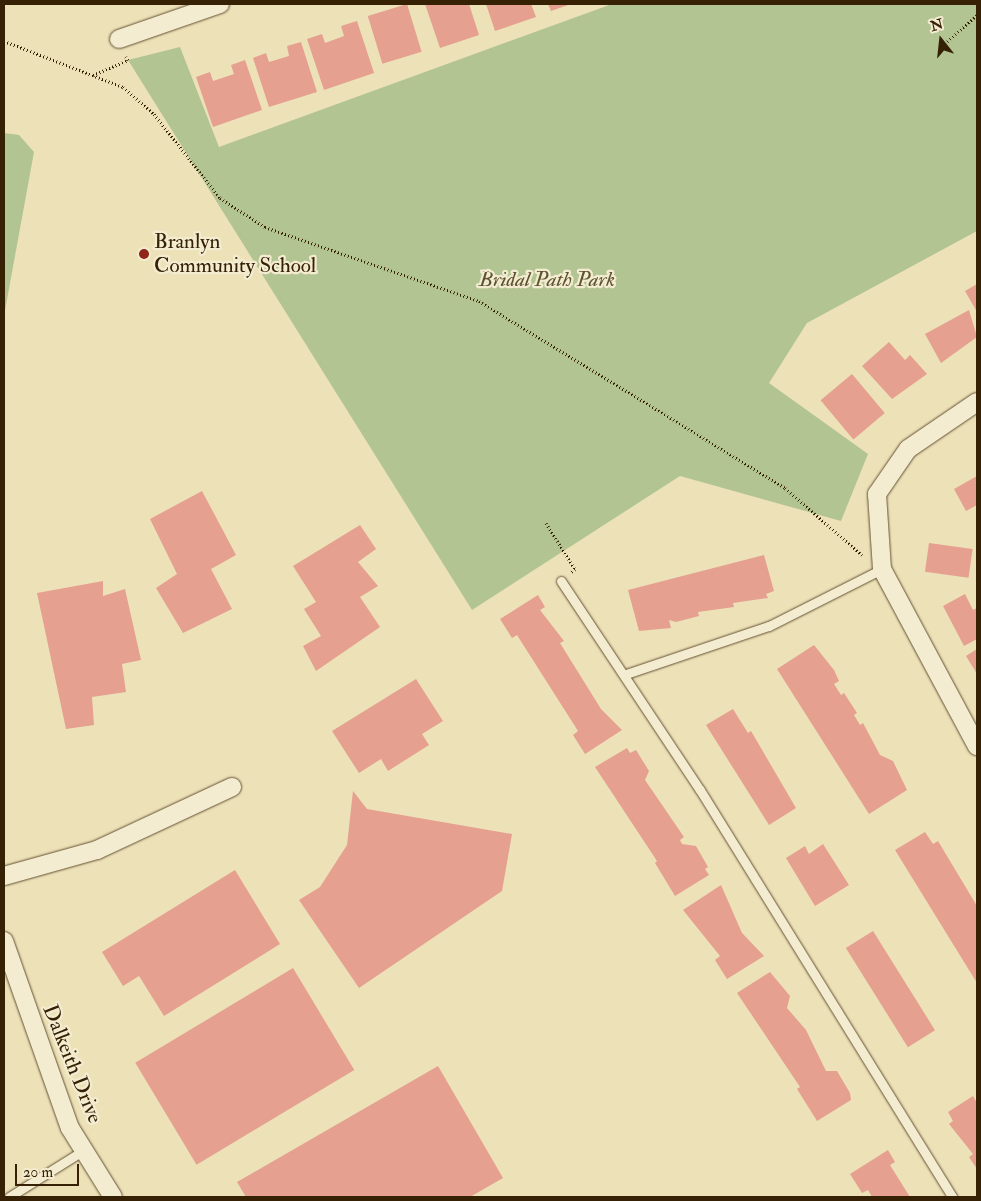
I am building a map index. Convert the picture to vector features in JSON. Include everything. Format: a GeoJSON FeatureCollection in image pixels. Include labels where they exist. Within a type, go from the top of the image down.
{"type":"FeatureCollection","features":[{"type":"Feature","properties":{"kind":"street"},"geometry":{"type":"LineString","coordinates":[[120,40],[214,5]]}},
{"type":"Feature","properties":{"kind":"street"},"geometry":{"type":"LineString","coordinates":[[977,402],[908,449],[878,494],[882,570],[977,746]]}},
{"type":"Feature","properties":{"kind":"street"},"geometry":{"type":"LineString","coordinates":[[4,876],[97,850],[232,787]]}},
{"type":"Feature","properties":{"kind":"street","name":"Dalkeith Drive"},"geometry":{"type":"LineString","coordinates":[[4,941],[70,1128],[113,1197]]}},
{"type":"Feature","properties":{"kind":"lane"},"geometry":{"type":"LineString","coordinates":[[626,674],[769,626],[882,570]]}},
{"type":"Feature","properties":{"kind":"lane"},"geometry":{"type":"LineString","coordinates":[[561,581],[626,674],[952,1197]]}},
{"type":"Feature","properties":{"kind":"lane"},"geometry":{"type":"LineString","coordinates":[[9,1197],[84,1150]]}},
{"type":"Feature","properties":{"kind":"path"},"geometry":{"type":"LineString","coordinates":[[942,46],[977,15]]}},
{"type":"Feature","properties":{"kind":"path"},"geometry":{"type":"LineString","coordinates":[[92,75],[128,60],[120,40]]}},
{"type":"Feature","properties":{"kind":"path"},"geometry":{"type":"LineString","coordinates":[[4,41],[123,87],[154,114],[220,198],[265,227],[479,301],[785,488],[882,570]]}},
{"type":"Feature","properties":{"kind":"path"},"geometry":{"type":"LineString","coordinates":[[546,523],[575,569],[561,581]]}},
{"type":"Feature","properties":{"kind":"green space","name":"Bridal Path Park"},"geometry":{"type":"Polygon","coordinates":[[[612,4],[977,4],[977,231],[807,323],[769,383],[868,454],[841,521],[680,476],[472,610],[128,60],[180,47],[219,147],[612,4]]]}},
{"type":"Feature","properties":{"kind":"green space"},"geometry":{"type":"Polygon","coordinates":[[[4,133],[19,135],[34,152],[4,316],[4,133]]]}},
{"type":"Feature","properties":{"kind":"building"},"geometry":{"type":"Polygon","coordinates":[[[407,4],[422,52],[382,64],[368,16],[407,4]]]}},
{"type":"Feature","properties":{"kind":"building"},"geometry":{"type":"Polygon","coordinates":[[[425,4],[469,4],[479,35],[440,48],[425,4]]]}},
{"type":"Feature","properties":{"kind":"building"},"geometry":{"type":"Polygon","coordinates":[[[486,4],[531,4],[536,17],[495,31],[486,4]]]}},
{"type":"Feature","properties":{"kind":"building"},"geometry":{"type":"Polygon","coordinates":[[[548,4],[571,4],[551,11],[548,4]]]}},
{"type":"Feature","properties":{"kind":"building"},"geometry":{"type":"Polygon","coordinates":[[[357,21],[374,73],[324,90],[307,39],[322,34],[325,43],[344,36],[341,26],[357,21]]]}},
{"type":"Feature","properties":{"kind":"building"},"geometry":{"type":"Polygon","coordinates":[[[301,42],[317,92],[269,107],[253,58],[266,53],[269,62],[289,56],[287,46],[301,42]]]}},
{"type":"Feature","properties":{"kind":"building"},"geometry":{"type":"Polygon","coordinates":[[[245,60],[262,110],[213,127],[196,77],[210,72],[213,81],[234,74],[231,65],[245,60]]]}},
{"type":"Feature","properties":{"kind":"building"},"geometry":{"type":"Polygon","coordinates":[[[977,284],[977,312],[965,291],[977,284]]]}},
{"type":"Feature","properties":{"kind":"building"},"geometry":{"type":"Polygon","coordinates":[[[969,310],[977,337],[941,363],[925,334],[969,310]]]}},
{"type":"Feature","properties":{"kind":"building"},"geometry":{"type":"Polygon","coordinates":[[[889,342],[905,360],[910,355],[927,374],[892,399],[862,366],[889,342]]]}},
{"type":"Feature","properties":{"kind":"building"},"geometry":{"type":"Polygon","coordinates":[[[852,374],[885,413],[853,439],[821,400],[852,374]]]}},
{"type":"Feature","properties":{"kind":"building"},"geometry":{"type":"Polygon","coordinates":[[[977,476],[977,505],[966,511],[954,489],[977,476]]]}},
{"type":"Feature","properties":{"kind":"building"},"geometry":{"type":"Polygon","coordinates":[[[202,491],[236,555],[211,569],[232,609],[183,633],[156,588],[177,574],[150,519],[202,491]]]}},
{"type":"Feature","properties":{"kind":"building"},"geometry":{"type":"Polygon","coordinates":[[[360,525],[376,549],[358,562],[378,586],[360,597],[380,627],[316,671],[303,646],[321,636],[304,609],[316,602],[293,566],[360,525]]]}},
{"type":"Feature","properties":{"kind":"building"},"geometry":{"type":"Polygon","coordinates":[[[929,543],[973,549],[969,578],[925,572],[929,543]]]}},
{"type":"Feature","properties":{"kind":"building"},"geometry":{"type":"Polygon","coordinates":[[[764,555],[774,591],[766,594],[768,598],[733,603],[734,607],[698,612],[699,616],[676,622],[669,620],[671,628],[639,631],[628,590],[764,555]]]}},
{"type":"Feature","properties":{"kind":"building"},"geometry":{"type":"Polygon","coordinates":[[[103,581],[103,596],[125,589],[141,660],[122,664],[126,692],[92,697],[94,725],[66,729],[37,593],[103,581]]]}},
{"type":"Feature","properties":{"kind":"building"},"geometry":{"type":"Polygon","coordinates":[[[965,594],[973,610],[977,608],[977,639],[964,646],[943,606],[965,594]]]}},
{"type":"Feature","properties":{"kind":"building"},"geometry":{"type":"Polygon","coordinates":[[[538,595],[545,607],[540,610],[564,641],[560,643],[601,709],[622,730],[585,754],[573,735],[578,731],[517,635],[512,638],[500,619],[538,595]]]}},
{"type":"Feature","properties":{"kind":"building"},"geometry":{"type":"Polygon","coordinates":[[[814,645],[834,670],[839,681],[834,684],[841,695],[844,693],[857,713],[854,715],[860,725],[863,723],[880,755],[893,761],[907,790],[869,814],[777,669],[814,645]]]}},
{"type":"Feature","properties":{"kind":"building"},"geometry":{"type":"Polygon","coordinates":[[[977,649],[977,674],[966,656],[977,649]]]}},
{"type":"Feature","properties":{"kind":"building"},"geometry":{"type":"Polygon","coordinates":[[[416,679],[443,721],[422,734],[429,745],[388,771],[381,759],[359,773],[332,731],[416,679]]]}},
{"type":"Feature","properties":{"kind":"building"},"geometry":{"type":"Polygon","coordinates":[[[733,709],[748,733],[751,731],[796,808],[769,825],[706,725],[733,709]]]}},
{"type":"Feature","properties":{"kind":"building"},"geometry":{"type":"Polygon","coordinates":[[[627,748],[630,753],[636,750],[649,771],[645,780],[684,837],[680,840],[682,844],[696,846],[708,867],[705,869],[709,875],[675,896],[655,863],[657,861],[595,767],[627,748]]]}},
{"type":"Feature","properties":{"kind":"building"},"geometry":{"type":"Polygon","coordinates":[[[353,791],[367,809],[512,834],[502,891],[359,988],[299,900],[320,887],[347,845],[353,791]]]}},
{"type":"Feature","properties":{"kind":"building"},"geometry":{"type":"Polygon","coordinates":[[[925,832],[933,844],[938,841],[977,906],[977,983],[895,850],[925,832]]]}},
{"type":"Feature","properties":{"kind":"building"},"geometry":{"type":"Polygon","coordinates":[[[823,844],[849,885],[815,906],[786,858],[805,846],[809,854],[823,844]]]}},
{"type":"Feature","properties":{"kind":"building"},"geometry":{"type":"Polygon","coordinates":[[[235,870],[280,944],[164,1016],[139,976],[123,986],[102,952],[235,870]]]}},
{"type":"Feature","properties":{"kind":"building"},"geometry":{"type":"Polygon","coordinates":[[[721,885],[742,933],[764,956],[727,979],[715,960],[720,956],[683,910],[721,885]]]}},
{"type":"Feature","properties":{"kind":"building"},"geometry":{"type":"Polygon","coordinates":[[[873,931],[935,1030],[908,1047],[846,948],[873,931]]]}},
{"type":"Feature","properties":{"kind":"building"},"geometry":{"type":"Polygon","coordinates":[[[293,968],[354,1070],[197,1165],[135,1063],[293,968]]]}},
{"type":"Feature","properties":{"kind":"building"},"geometry":{"type":"Polygon","coordinates":[[[770,972],[790,996],[787,1008],[806,1030],[826,1071],[837,1071],[850,1093],[851,1100],[817,1121],[797,1089],[800,1087],[737,993],[770,972]]]}},
{"type":"Feature","properties":{"kind":"building"},"geometry":{"type":"Polygon","coordinates":[[[438,1066],[503,1178],[470,1197],[246,1197],[237,1182],[438,1066]]]}},
{"type":"Feature","properties":{"kind":"building"},"geometry":{"type":"Polygon","coordinates":[[[973,1096],[977,1103],[977,1169],[969,1157],[973,1154],[949,1124],[953,1121],[948,1112],[973,1096]]]}},
{"type":"Feature","properties":{"kind":"building"},"geometry":{"type":"Polygon","coordinates":[[[888,1150],[895,1162],[890,1165],[910,1197],[872,1197],[868,1190],[862,1193],[850,1174],[888,1150]]]}},
{"type":"Feature","properties":{"kind":"place","name":"Branlyn Community School"},"geometry":{"type":"Point","coordinates":[144,254]}}]}
